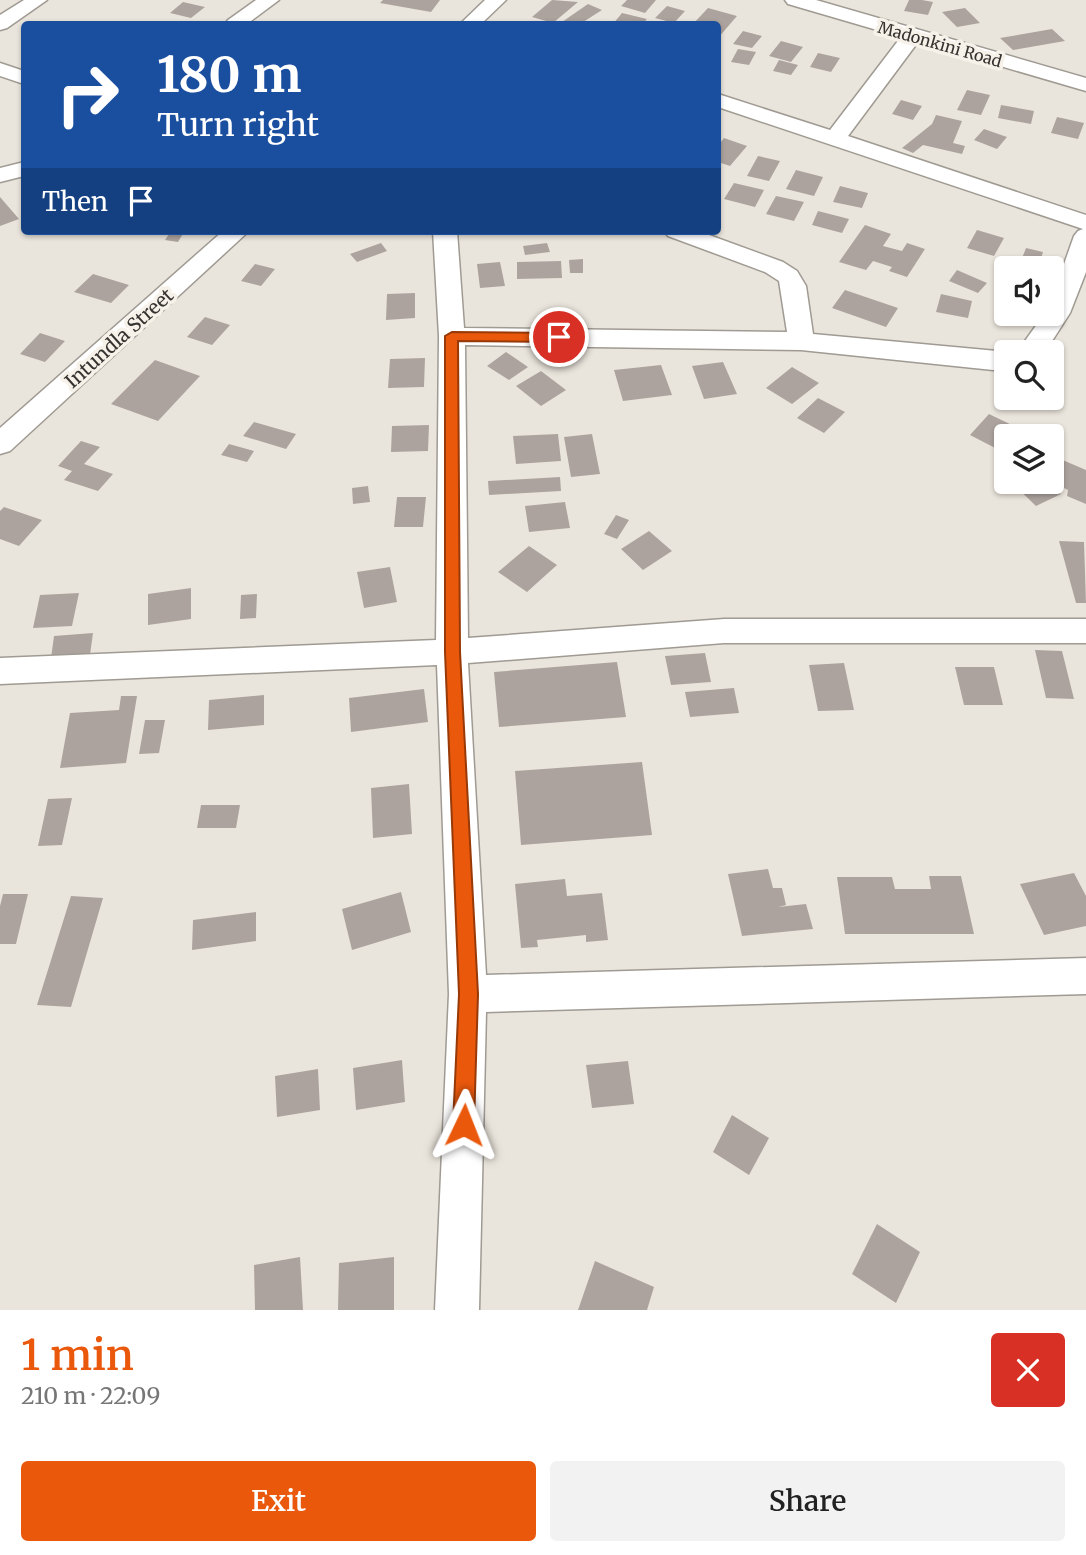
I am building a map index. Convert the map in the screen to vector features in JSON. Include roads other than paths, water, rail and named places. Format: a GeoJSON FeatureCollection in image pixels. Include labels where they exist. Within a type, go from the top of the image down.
{"type":"FeatureCollection","features":[{"type":"Feature","properties":{"kind":"street"},"geometry":{"type":"LineString","coordinates":[[0,24],[37,0]]}},
{"type":"Feature","properties":{"kind":"street"},"geometry":{"type":"LineString","coordinates":[[239,21],[269,0]]}},
{"type":"Feature","properties":{"kind":"street"},"geometry":{"type":"LineString","coordinates":[[480,21],[496,0]]}},
{"type":"Feature","properties":{"kind":"street","name":"Madonkini Road"},"geometry":{"type":"LineString","coordinates":[[795,0],[1086,86]]}},
{"type":"Feature","properties":{"kind":"street"},"geometry":{"type":"LineString","coordinates":[[835,139],[912,36]]}},
{"type":"Feature","properties":{"kind":"street"},"geometry":{"type":"LineString","coordinates":[[0,69],[21,77]]}},
{"type":"Feature","properties":{"kind":"street"},"geometry":{"type":"LineString","coordinates":[[721,101],[1086,223]]}},
{"type":"Feature","properties":{"kind":"street"},"geometry":{"type":"LineString","coordinates":[[0,175],[21,170]]}},
{"type":"Feature","properties":{"kind":"street","name":"Intundla Street"},"geometry":{"type":"LineString","coordinates":[[0,444],[233,235]]}},
{"type":"Feature","properties":{"kind":"street"},"geometry":{"type":"LineString","coordinates":[[440,235],[452,336],[453,652],[468,994],[457,1310]]}},
{"type":"Feature","properties":{"kind":"street"},"geometry":{"type":"LineString","coordinates":[[687,235],[774,267],[788,276],[794,286],[801,341]]}},
{"type":"Feature","properties":{"kind":"street"},"geometry":{"type":"LineString","coordinates":[[1042,340],[1056,315],[1086,236]]}},
{"type":"Feature","properties":{"kind":"street"},"geometry":{"type":"LineString","coordinates":[[452,336],[801,341],[994,361]]}},
{"type":"Feature","properties":{"kind":"street"},"geometry":{"type":"LineString","coordinates":[[0,671],[453,652],[724,631],[1086,631]]}},
{"type":"Feature","properties":{"kind":"street"},"geometry":{"type":"LineString","coordinates":[[468,994],[1086,976]]}}]}
